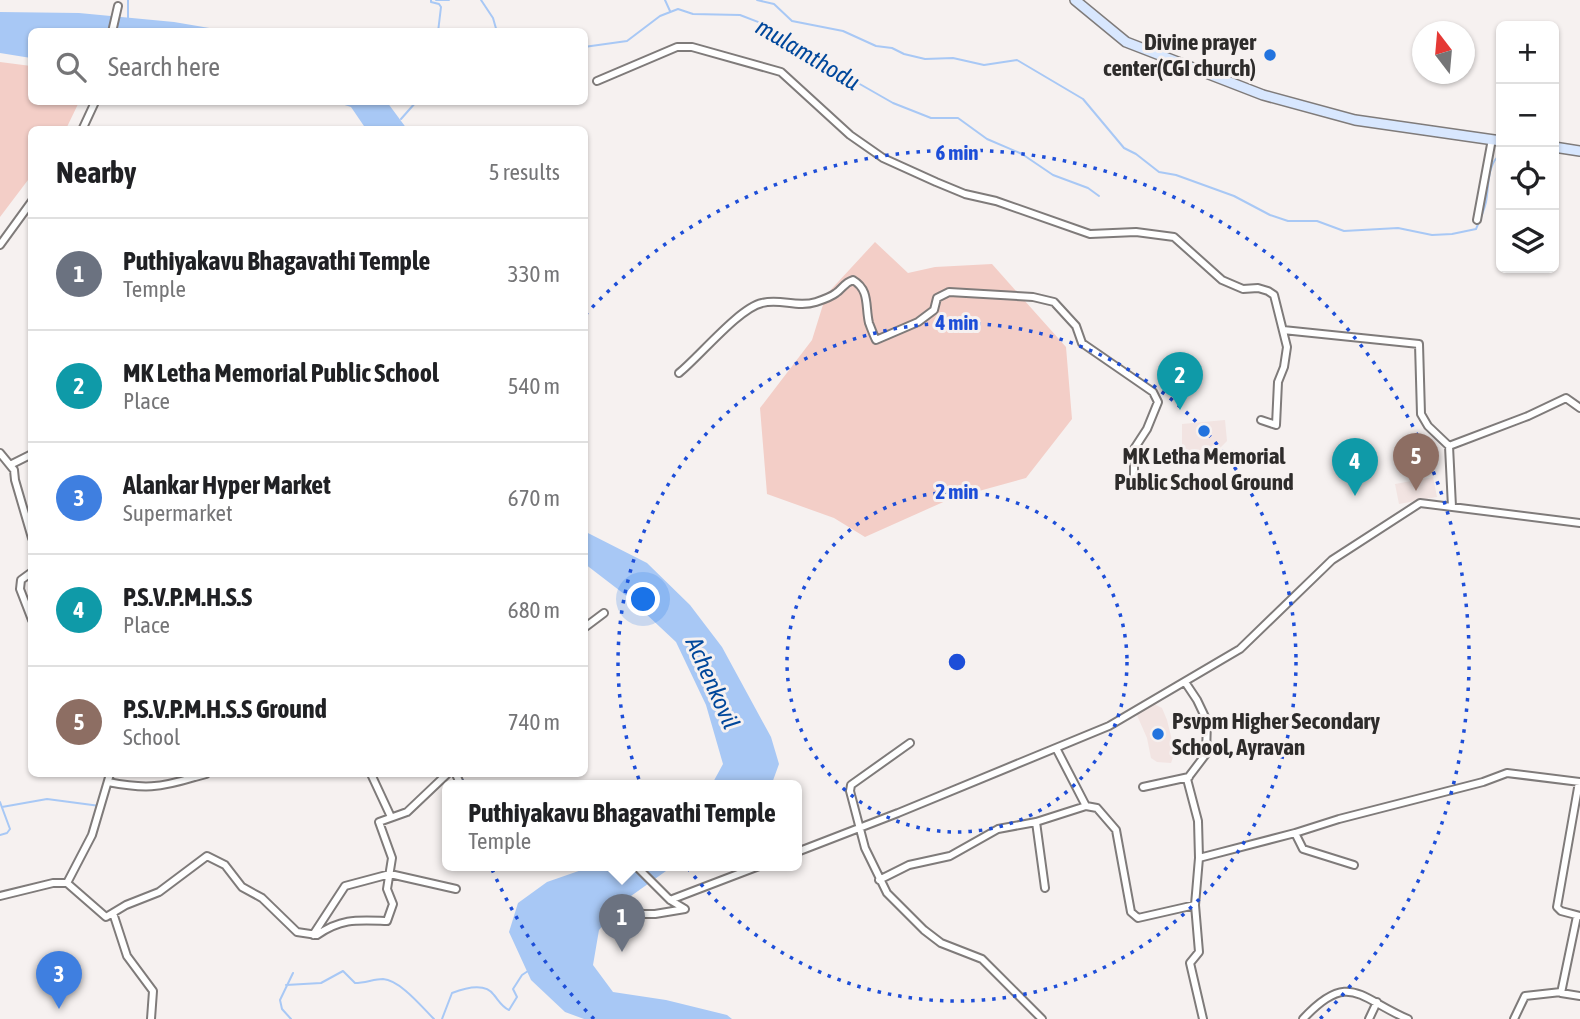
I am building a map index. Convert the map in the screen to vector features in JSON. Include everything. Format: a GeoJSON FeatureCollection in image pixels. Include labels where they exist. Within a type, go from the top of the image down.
{"type":"FeatureCollection","features":[{"type":"Feature","properties":{"kind":"main road"},"geometry":{"type":"LineString","coordinates":[[1075,0],[1126,42],[1263,95],[1355,120],[1496,140]]}},
{"type":"Feature","properties":{"kind":"main road"},"geometry":{"type":"LineString","coordinates":[[1559,148],[1580,151]]}},
{"type":"Feature","properties":{"kind":"street"},"geometry":{"type":"LineString","coordinates":[[113,28],[118,6]]}},
{"type":"Feature","properties":{"kind":"street"},"geometry":{"type":"LineString","coordinates":[[597,81],[677,47],[692,47],[723,55],[781,72],[850,135],[883,158],[936,183],[1090,234],[1136,232],[1174,237],[1222,280],[1243,289],[1258,288],[1274,295],[1287,347],[1278,382],[1276,425],[1261,420]]}},
{"type":"Feature","properties":{"kind":"street"},"geometry":{"type":"LineString","coordinates":[[84,126],[94,105]]}},
{"type":"Feature","properties":{"kind":"street"},"geometry":{"type":"LineString","coordinates":[[1477,220],[1496,144]]}},
{"type":"Feature","properties":{"kind":"street"},"geometry":{"type":"LineString","coordinates":[[0,244],[28,206]]}},
{"type":"Feature","properties":{"kind":"street"},"geometry":{"type":"LineString","coordinates":[[679,373],[748,307],[763,302],[797,305],[814,303],[853,280],[861,285],[866,294],[869,324],[876,340],[918,322],[934,310],[937,298],[948,292],[1033,297],[1054,302],[1076,326],[1082,343],[1153,392],[1158,402],[1147,429],[1134,449],[1134,481]]}},
{"type":"Feature","properties":{"kind":"street"},"geometry":{"type":"LineString","coordinates":[[1283,330],[1419,344],[1421,414],[1428,426],[1449,446],[1452,507]]}},
{"type":"Feature","properties":{"kind":"street"},"geometry":{"type":"LineString","coordinates":[[1449,446],[1528,416],[1566,398],[1580,408]]}},
{"type":"Feature","properties":{"kind":"street"},"geometry":{"type":"LineString","coordinates":[[0,453],[14,470],[28,525]]}},
{"type":"Feature","properties":{"kind":"street"},"geometry":{"type":"LineString","coordinates":[[10,466],[28,456]]}},
{"type":"Feature","properties":{"kind":"street"},"geometry":{"type":"LineString","coordinates":[[802,850],[1110,726],[1240,649],[1332,560],[1420,503],[1580,523]]}},
{"type":"Feature","properties":{"kind":"street"},"geometry":{"type":"LineString","coordinates":[[28,575],[20,580],[20,589],[28,610]]}},
{"type":"Feature","properties":{"kind":"street"},"geometry":{"type":"LineString","coordinates":[[588,625],[604,613]]}},
{"type":"Feature","properties":{"kind":"street"},"geometry":{"type":"LineString","coordinates":[[1185,681],[1198,700],[1207,721],[1206,754],[1187,779],[1198,821],[1199,858],[1195,905],[1199,952],[1190,963],[1203,1019]]}},
{"type":"Feature","properties":{"kind":"street"},"geometry":{"type":"LineString","coordinates":[[910,743],[851,785],[850,791],[860,828],[879,880],[887,893],[924,930],[941,943],[982,959],[1042,1019]]}},
{"type":"Feature","properties":{"kind":"street"},"geometry":{"type":"LineString","coordinates":[[1056,748],[1086,806]]}},
{"type":"Feature","properties":{"kind":"street"},"geometry":{"type":"LineString","coordinates":[[1199,858],[1295,833],[1339,818],[1483,782],[1507,773],[1579,782],[1557,907],[1561,911],[1579,916],[1561,992]]}},
{"type":"Feature","properties":{"kind":"street"},"geometry":{"type":"LineString","coordinates":[[67,883],[92,835],[109,777]]}},
{"type":"Feature","properties":{"kind":"street"},"geometry":{"type":"LineString","coordinates":[[108,782],[138,788],[166,786],[190,777]]}},
{"type":"Feature","properties":{"kind":"street"},"geometry":{"type":"LineString","coordinates":[[372,777],[391,817]]}},
{"type":"Feature","properties":{"kind":"street"},"geometry":{"type":"LineString","coordinates":[[0,896],[53,883],[67,883],[106,917],[159,892],[207,856],[225,865],[242,887],[262,898],[297,932],[317,935],[333,924],[350,920],[387,921],[393,904],[387,889],[392,859],[379,821],[407,812],[444,777]]}},
{"type":"Feature","properties":{"kind":"street"},"geometry":{"type":"LineString","coordinates":[[1143,787],[1189,777]]}},
{"type":"Feature","properties":{"kind":"street"},"geometry":{"type":"LineString","coordinates":[[879,880],[909,865],[950,856],[998,829],[1036,822],[1086,806],[1097,808],[1116,830],[1131,912],[1138,918],[1195,905]]}},
{"type":"Feature","properties":{"kind":"street"},"geometry":{"type":"LineString","coordinates":[[1036,822],[1045,887]]}},
{"type":"Feature","properties":{"kind":"street"},"geometry":{"type":"LineString","coordinates":[[1295,833],[1303,849],[1354,865]]}},
{"type":"Feature","properties":{"kind":"street"},"geometry":{"type":"LineString","coordinates":[[612,914],[655,914],[685,909],[670,900],[641,871]]}},
{"type":"Feature","properties":{"kind":"street"},"geometry":{"type":"LineString","coordinates":[[670,900],[746,871]]}},
{"type":"Feature","properties":{"kind":"street"},"geometry":{"type":"LineString","coordinates":[[313,935],[345,886],[390,874],[456,889]]}},
{"type":"Feature","properties":{"kind":"street"},"geometry":{"type":"LineString","coordinates":[[113,913],[127,956],[153,991],[151,1019]]}},
{"type":"Feature","properties":{"kind":"street"},"geometry":{"type":"LineString","coordinates":[[1303,1019],[1328,998],[1343,991],[1354,991],[1408,1019]]}},
{"type":"Feature","properties":{"kind":"street"},"geometry":{"type":"LineString","coordinates":[[1514,1019],[1525,996],[1561,992],[1580,996]]}},
{"type":"Feature","properties":{"kind":"street"},"geometry":{"type":"LineString","coordinates":[[1369,1019],[1377,1002]]}},
{"type":"Feature","properties":{"kind":"shaded area"},"geometry":{"type":"Polygon","coordinates":[[[0,62],[28,66],[28,105],[78,105],[67,126],[28,126],[28,180],[0,217],[0,62]]]}},
{"type":"Feature","properties":{"kind":"shaded area"},"geometry":{"type":"Polygon","coordinates":[[[875,242],[908,273],[935,267],[992,264],[1066,347],[1072,419],[1026,478],[950,499],[865,537],[834,518],[767,494],[760,408],[812,340],[826,295],[875,242]]]}},
{"type":"Feature","properties":{"kind":"shaded area","name":"MK Letha Memorial Public School Ground"},"geometry":{"type":"Polygon","coordinates":[[[1225,420],[1227,441],[1220,448],[1182,452],[1182,424],[1225,420]]]}},
{"type":"Feature","properties":{"kind":"shaded area"},"geometry":{"type":"Polygon","coordinates":[[[1433,477],[1437,497],[1399,504],[1395,484],[1433,477]]]}},
{"type":"Feature","properties":{"kind":"shaded area","name":"Psvpm Higher Secondary School, Ayravan"},"geometry":{"type":"Polygon","coordinates":[[[1154,704],[1162,708],[1167,720],[1175,752],[1171,763],[1157,762],[1151,758],[1147,738],[1136,713],[1154,704]]]}},
{"type":"Feature","properties":{"kind":"water"},"geometry":{"type":"Polygon","coordinates":[[[0,12],[79,13],[209,28],[28,28],[28,58],[0,53],[0,12]]]}},
{"type":"Feature","properties":{"kind":"water"},"geometry":{"type":"Polygon","coordinates":[[[345,105],[389,105],[405,126],[364,126],[351,107],[345,105]]]}},
{"type":"Feature","properties":{"kind":"water","name":"Achenkovil"},"geometry":{"type":"Polygon","coordinates":[[[588,533],[647,563],[690,605],[722,647],[771,737],[779,764],[773,780],[714,780],[723,764],[706,705],[676,642],[628,597],[588,566],[588,533]]]}},
{"type":"Feature","properties":{"kind":"water"},"geometry":{"type":"Polygon","coordinates":[[[579,871],[666,871],[624,901],[599,930],[593,965],[613,992],[666,1000],[727,1015],[732,1019],[584,1019],[565,1012],[531,980],[509,932],[518,903],[547,882],[579,871]]]}},
{"type":"Feature","properties":{"kind":"waterway"},"geometry":{"type":"LineString","coordinates":[[128,0],[128,20]]}},
{"type":"Feature","properties":{"kind":"waterway","name":"mulamthodu"},"geometry":{"type":"LineString","coordinates":[[431,0],[441,7],[438,28]]}},
{"type":"Feature","properties":{"kind":"waterway","name":"mulamthodu"},"geometry":{"type":"LineString","coordinates":[[436,0],[449,0]]}},
{"type":"Feature","properties":{"kind":"waterway","name":"mulamthodu"},"geometry":{"type":"LineString","coordinates":[[481,0],[493,18],[496,28]]}},
{"type":"Feature","properties":{"kind":"waterway"},"geometry":{"type":"LineString","coordinates":[[665,0],[670,11]]}},
{"type":"Feature","properties":{"kind":"waterway"},"geometry":{"type":"LineString","coordinates":[[757,0],[774,4],[792,21],[843,31],[876,46],[892,48],[925,59],[953,58],[984,65],[1017,60],[1083,99],[1124,148],[1159,172],[1176,175],[1234,196],[1270,215],[1288,221],[1317,221],[1344,231],[1398,228],[1432,235],[1476,229],[1486,202],[1489,175],[1496,158]]}},
{"type":"Feature","properties":{"kind":"waterway","name":"mulamthodu"},"geometry":{"type":"LineString","coordinates":[[588,46],[627,41],[660,16],[678,9],[693,14],[740,15],[766,25],[787,44],[817,58],[834,75],[851,79],[893,103],[931,118],[958,118],[987,139],[1022,154],[1053,175],[1088,188],[1099,196]]}},
{"type":"Feature","properties":{"kind":"waterway","name":"mulamthodu"},"geometry":{"type":"LineString","coordinates":[[401,119],[413,105]]}},
{"type":"Feature","properties":{"kind":"waterway"},"geometry":{"type":"LineString","coordinates":[[1571,154],[1580,155]]}},
{"type":"Feature","properties":{"kind":"waterway"},"geometry":{"type":"LineString","coordinates":[[2,807],[47,799],[100,806]]}},
{"type":"Feature","properties":{"kind":"waterway"},"geometry":{"type":"LineString","coordinates":[[0,802],[10,829],[0,835]]}},
{"type":"Feature","properties":{"kind":"waterway"},"geometry":{"type":"LineString","coordinates":[[286,985],[321,983],[343,971],[355,983],[383,979],[403,989],[434,1019]]}},
{"type":"Feature","properties":{"kind":"waterway"},"geometry":{"type":"LineString","coordinates":[[442,1019],[452,993],[469,988],[485,988],[509,1010],[517,997],[513,989],[528,971]]}},
{"type":"Feature","properties":{"kind":"waterway"},"geometry":{"type":"LineString","coordinates":[[291,1019],[282,1009],[280,1000],[293,973]]}},
{"type":"Feature","properties":{"kind":"place","name":"Divine prayer center(CGI church)"},"geometry":{"type":"Point","coordinates":[1270,55]}},
{"type":"Feature","properties":{"kind":"place","name":"MK Letha Memorial Public School"},"geometry":{"type":"Point","coordinates":[1180,410]}},
{"type":"Feature","properties":{"kind":"place","name":"MK Letha Memorial Public School Ground"},"geometry":{"type":"Point","coordinates":[1204,431]}},
{"type":"Feature","properties":{"kind":"place","name":"P.S.V.P.M.H.S.S Ground"},"geometry":{"type":"Point","coordinates":[1416,491]}},
{"type":"Feature","properties":{"kind":"place","name":"P.S.V.P.M.H.S.S"},"geometry":{"type":"Point","coordinates":[1355,496]}},
{"type":"Feature","properties":{"kind":"place","name":"Psvpm Higher Secondary School, Ayravan"},"geometry":{"type":"Point","coordinates":[1158,734]}},
{"type":"Feature","properties":{"kind":"place","name":"Puthiyakavu Bhagavathi Temple"},"geometry":{"type":"Point","coordinates":[622,952]}},
{"type":"Feature","properties":{"kind":"place","name":"Alankar Hyper Market"},"geometry":{"type":"Point","coordinates":[59,1009]}}]}
